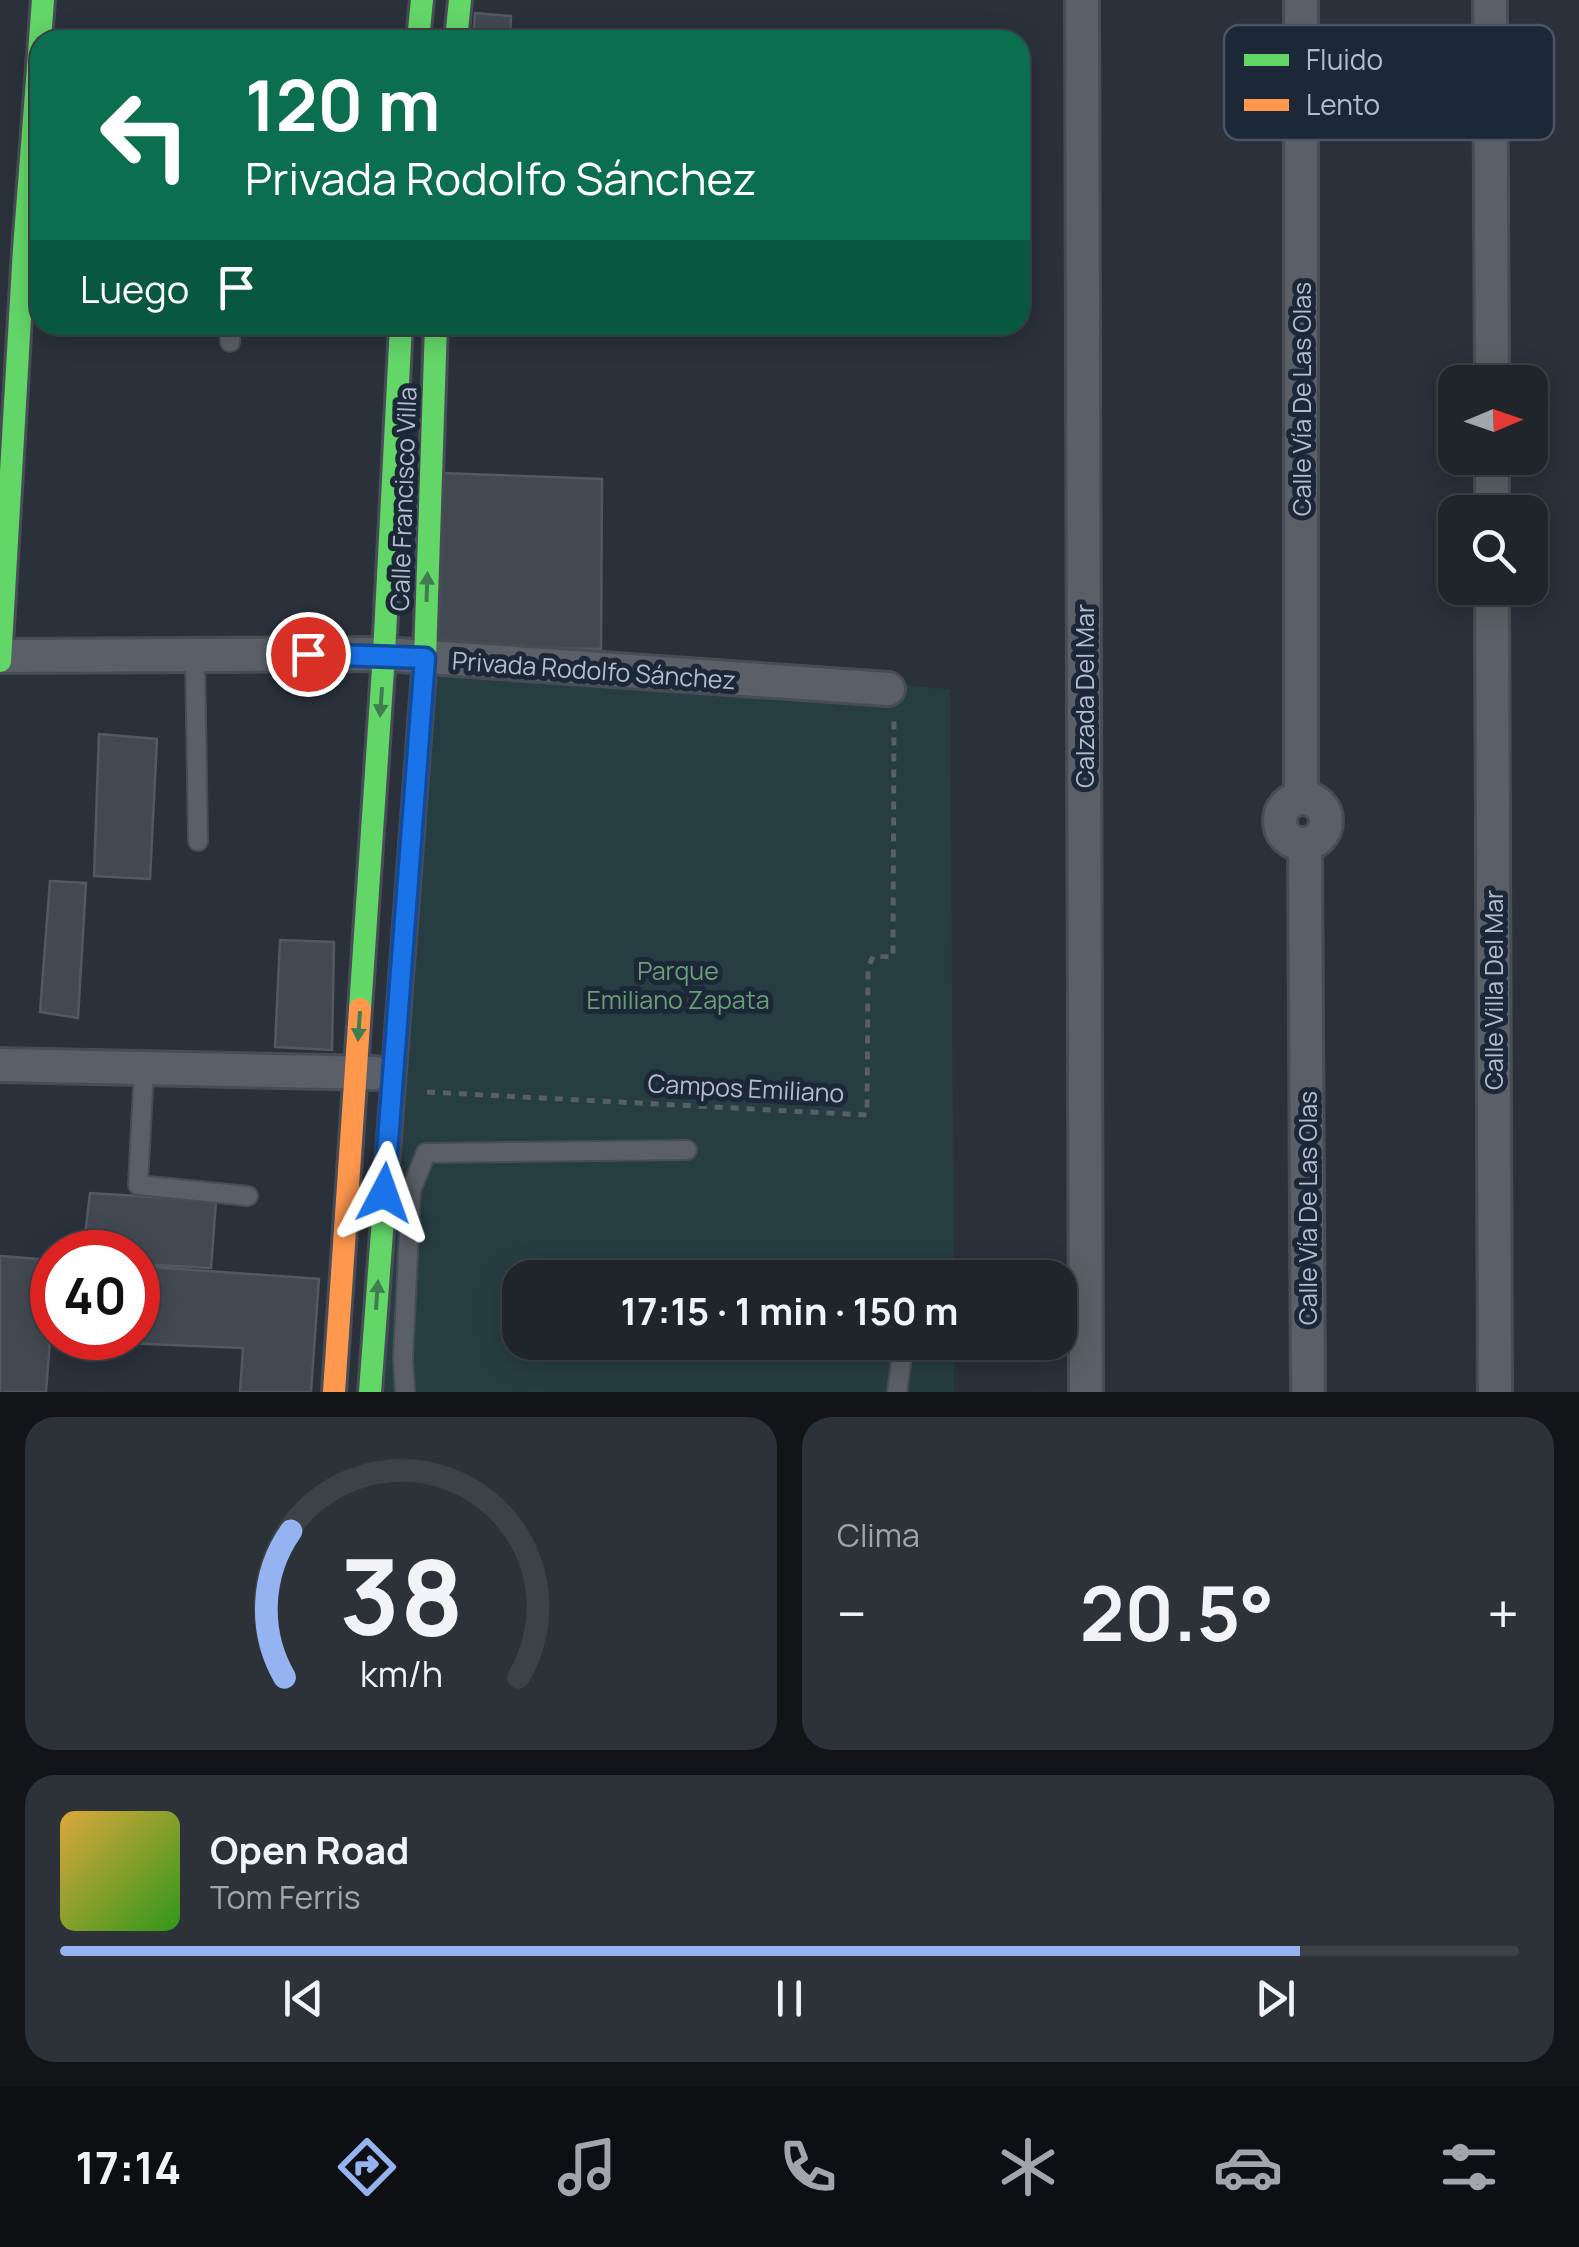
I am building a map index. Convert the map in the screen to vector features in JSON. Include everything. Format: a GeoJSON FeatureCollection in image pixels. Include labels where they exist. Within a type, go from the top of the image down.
{"type":"FeatureCollection","features":[{"type":"Feature","properties":{"kind":"street"},"geometry":{"type":"LineString","coordinates":[[41,30],[43,0]]}},
{"type":"Feature","properties":{"kind":"street"},"geometry":{"type":"LineString","coordinates":[[419,30],[422,0]]}},
{"type":"Feature","properties":{"kind":"street"},"geometry":{"type":"LineString","coordinates":[[457,30],[460,0]]}},
{"type":"Feature","properties":{"kind":"street","name":"Calzada Del Mar"},"geometry":{"type":"LineString","coordinates":[[1082,0],[1086,1392]]}},
{"type":"Feature","properties":{"kind":"street"},"geometry":{"type":"LineString","coordinates":[[1490,0],[1490,25]]}},
{"type":"Feature","properties":{"kind":"street","name":"Calle Vía De Las Olas"},"geometry":{"type":"LineString","coordinates":[[1301,140],[1301,797],[1282,810],[1279,823],[1293,842],[1305,844],[1308,1392]]}},
{"type":"Feature","properties":{"kind":"street"},"geometry":{"type":"LineString","coordinates":[[1491,140],[1492,365]]}},
{"type":"Feature","properties":{"kind":"street"},"geometry":{"type":"LineString","coordinates":[[0,658],[21,249],[30,150]]}},
{"type":"Feature","properties":{"kind":"street","name":"Calle Francisco Villa"},"geometry":{"type":"LineString","coordinates":[[334,1392],[384,654],[400,335]]}},
{"type":"Feature","properties":{"kind":"street","name":"Calle Francisco Villa"},"geometry":{"type":"LineString","coordinates":[[370,1392],[425,658],[436,335]]}},
{"type":"Feature","properties":{"kind":"street","name":"Calle Villa Del Mar"},"geometry":{"type":"LineString","coordinates":[[1492,605],[1495,1392]]}},
{"type":"Feature","properties":{"kind":"street","name":"Privada Rodolfo Sánchez"},"geometry":{"type":"LineString","coordinates":[[0,658],[384,654],[891,694]]}},
{"type":"Feature","properties":{"kind":"street"},"geometry":{"type":"LineString","coordinates":[[0,1066],[393,1074]]}},
{"type":"Feature","properties":{"kind":"lane"},"geometry":{"type":"LineString","coordinates":[[194,655],[198,841]]}},
{"type":"Feature","properties":{"kind":"lane"},"geometry":{"type":"LineString","coordinates":[[144,1068],[138,1185],[248,1196]]}},
{"type":"Feature","properties":{"kind":"lane"},"geometry":{"type":"LineString","coordinates":[[405,1392],[403,1358],[411,1190],[426,1153],[687,1150]]}},
{"type":"Feature","properties":{"kind":"lane"},"geometry":{"type":"LineString","coordinates":[[898,1392],[902,1360]]}},
{"type":"Feature","properties":{"kind":"path","name":"Campos Emiliano"},"geometry":{"type":"LineString","coordinates":[[426,1092],[866,1115],[868,969],[874,956],[893,957],[891,694]]}},
{"type":"Feature","properties":{"kind":"green space","name":"Parque Emiliano Zapata"},"geometry":{"type":"Polygon","coordinates":[[[453,647],[601,649],[950,690],[954,1260],[502,1260],[502,1360],[954,1360],[954,1392],[379,1392],[424,689],[453,647]]]}},
{"type":"Feature","properties":{"kind":"building"},"geometry":{"type":"Polygon","coordinates":[[[475,13],[511,16],[510,30],[474,30],[475,13]]]}},
{"type":"Feature","properties":{"kind":"building"},"geometry":{"type":"Polygon","coordinates":[[[441,473],[602,479],[601,649],[453,647],[437,638],[441,473]]]}},
{"type":"Feature","properties":{"kind":"building"},"geometry":{"type":"Polygon","coordinates":[[[99,734],[157,739],[150,879],[94,876],[99,734]]]}},
{"type":"Feature","properties":{"kind":"building"},"geometry":{"type":"Polygon","coordinates":[[[50,881],[86,883],[78,1018],[40,1012],[50,881]]]}},
{"type":"Feature","properties":{"kind":"building"},"geometry":{"type":"Polygon","coordinates":[[[280,940],[334,942],[332,1050],[275,1047],[280,940]]]}},
{"type":"Feature","properties":{"kind":"building"},"geometry":{"type":"Polygon","coordinates":[[[90,1193],[216,1201],[211,1268],[160,1265],[160,1230],[86,1230],[90,1193]]]}},
{"type":"Feature","properties":{"kind":"building"},"geometry":{"type":"Polygon","coordinates":[[[0,1256],[30,1258],[30,1360],[48,1360],[46,1392],[0,1392],[0,1256]]]}},
{"type":"Feature","properties":{"kind":"building"},"geometry":{"type":"Polygon","coordinates":[[[160,1268],[319,1279],[311,1392],[240,1392],[243,1348],[160,1345],[160,1268]]]}},
{"type":"Feature","properties":{"kind":"traffic: fast"},"geometry":{"type":"LineString","coordinates":[[41,30],[43,0]]}},
{"type":"Feature","properties":{"kind":"traffic: fast"},"geometry":{"type":"LineString","coordinates":[[419,30],[422,0]]}},
{"type":"Feature","properties":{"kind":"traffic: fast"},"geometry":{"type":"LineString","coordinates":[[457,30],[460,0]]}},
{"type":"Feature","properties":{"kind":"traffic: fast"},"geometry":{"type":"LineString","coordinates":[[0,661],[30,171]]}},
{"type":"Feature","properties":{"kind":"traffic: fast"},"geometry":{"type":"LineString","coordinates":[[360,1009],[400,335]]}},
{"type":"Feature","properties":{"kind":"traffic: fast"},"geometry":{"type":"LineString","coordinates":[[370,1392],[425,658],[436,335]]}},
{"type":"Feature","properties":{"kind":"traffic: slow"},"geometry":{"type":"LineString","coordinates":[[334,1392],[360,1009]]}},
{"type":"Feature","properties":{"kind":"route"},"geometry":{"type":"LineString","coordinates":[[308,654],[425,658],[384,1193]]}}]}
